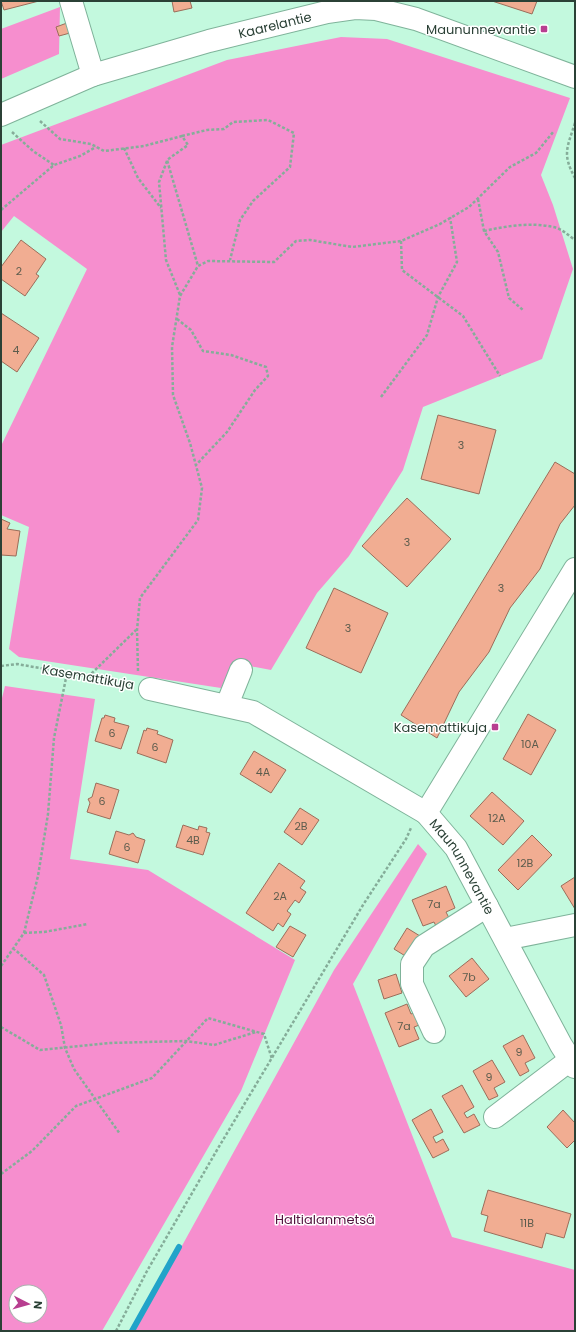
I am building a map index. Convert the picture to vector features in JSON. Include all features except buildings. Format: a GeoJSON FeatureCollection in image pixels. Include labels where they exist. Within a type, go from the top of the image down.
{"type":"FeatureCollection","features":[{"type":"Feature","properties":{"kind":"street"},"geometry":{"type":"LineString","coordinates":[[71,1],[92,75]]}},
{"type":"Feature","properties":{"kind":"street","name":"Kaarelantie"},"geometry":{"type":"LineString","coordinates":[[6,123],[92,75],[209,41],[327,12],[355,8],[376,9],[416,19],[575,77]]}},
{"type":"Feature","properties":{"kind":"street","name":"Maununnevantie"},"geometry":{"type":"LineString","coordinates":[[571,582],[426,813],[456,848],[561,1045],[573,1064]]}},
{"type":"Feature","properties":{"kind":"street"},"geometry":{"type":"LineString","coordinates":[[227,705],[241,670]]}},
{"type":"Feature","properties":{"kind":"street"},"geometry":{"type":"LineString","coordinates":[[144,687],[254,712],[426,813]]}},
{"type":"Feature","properties":{"kind":"street"},"geometry":{"type":"LineString","coordinates":[[434,1032],[412,984],[412,964],[424,946],[488,906]]}},
{"type":"Feature","properties":{"kind":"street"},"geometry":{"type":"LineString","coordinates":[[505,939],[575,925]]}},
{"type":"Feature","properties":{"kind":"street"},"geometry":{"type":"LineString","coordinates":[[495,1117],[573,1064]]}},
{"type":"Feature","properties":{"kind":"path"},"geometry":{"type":"LineString","coordinates":[[39,121],[60,139],[91,144],[104,151],[144,146],[207,130],[224,129],[233,122],[268,120],[294,134],[290,167],[253,201],[240,220],[230,260]]}},
{"type":"Feature","properties":{"kind":"path"},"geometry":{"type":"LineString","coordinates":[[6,123],[33,152],[54,165]]}},
{"type":"Feature","properties":{"kind":"path"},"geometry":{"type":"LineString","coordinates":[[575,123],[567,146],[566,158],[575,178]]}},
{"type":"Feature","properties":{"kind":"path"},"geometry":{"type":"LineString","coordinates":[[144,687],[137,630],[140,598],[198,520],[202,488],[190,442],[173,394],[172,347],[180,296],[198,266],[208,260],[274,262],[296,241],[310,240],[352,247],[401,241],[469,207],[510,166],[536,153],[554,131]]}},
{"type":"Feature","properties":{"kind":"path"},"geometry":{"type":"LineString","coordinates":[[180,296],[166,260],[159,182],[167,160],[188,145],[182,136]]}},
{"type":"Feature","properties":{"kind":"path"},"geometry":{"type":"LineString","coordinates":[[1,210],[54,165],[80,156],[96,147]]}},
{"type":"Feature","properties":{"kind":"path"},"geometry":{"type":"LineString","coordinates":[[124,148],[138,178],[162,208]]}},
{"type":"Feature","properties":{"kind":"path"},"geometry":{"type":"LineString","coordinates":[[167,160],[198,266]]}},
{"type":"Feature","properties":{"kind":"path"},"geometry":{"type":"LineString","coordinates":[[478,198],[484,232],[498,252],[509,298],[523,310]]}},
{"type":"Feature","properties":{"kind":"path"},"geometry":{"type":"LineString","coordinates":[[381,397],[427,335],[438,297],[457,262],[450,217]]}},
{"type":"Feature","properties":{"kind":"path"},"geometry":{"type":"LineString","coordinates":[[484,232],[501,227],[526,225],[555,227],[575,240]]}},
{"type":"Feature","properties":{"kind":"path"},"geometry":{"type":"LineString","coordinates":[[401,241],[402,270],[463,316],[500,376]]}},
{"type":"Feature","properties":{"kind":"path"},"geometry":{"type":"LineString","coordinates":[[176,319],[190,330],[203,351],[231,355],[266,367],[268,376],[255,390],[227,432],[196,465]]}},
{"type":"Feature","properties":{"kind":"path"},"geometry":{"type":"LineString","coordinates":[[88,677],[137,630]]}},
{"type":"Feature","properties":{"kind":"path","name":"Kasemattikuja"},"geometry":{"type":"LineString","coordinates":[[1,666],[17,664],[144,687]]}},
{"type":"Feature","properties":{"kind":"path"},"geometry":{"type":"LineString","coordinates":[[1,966],[24,933],[38,876],[48,814],[54,738],[67,673]]}},
{"type":"Feature","properties":{"kind":"path"},"geometry":{"type":"LineString","coordinates":[[116,1331],[147,1271],[363,905],[406,840],[415,818],[426,813]]}},
{"type":"Feature","properties":{"kind":"path"},"geometry":{"type":"LineString","coordinates":[[24,933],[44,932],[88,924]]}},
{"type":"Feature","properties":{"kind":"path"},"geometry":{"type":"LineString","coordinates":[[13,948],[44,975],[61,1025],[65,1048],[74,1069],[120,1134]]}},
{"type":"Feature","properties":{"kind":"path"},"geometry":{"type":"LineString","coordinates":[[1,1174],[32,1151],[76,1106],[152,1078],[208,1018],[264,1034],[272,1060]]}},
{"type":"Feature","properties":{"kind":"path"},"geometry":{"type":"LineString","coordinates":[[1,1027],[40,1050],[109,1043],[186,1041],[214,1045],[256,1032]]}},
{"type":"Feature","properties":{"kind":"green space"},"geometry":{"type":"Polygon","coordinates":[[[60,7],[59,54],[1,79],[1,29],[60,7]]]}},
{"type":"Feature","properties":{"kind":"green space"},"geometry":{"type":"Polygon","coordinates":[[[341,37],[387,39],[570,98],[541,175],[553,205],[573,269],[542,359],[423,407],[403,470],[349,556],[317,593],[271,670],[233,663],[221,688],[19,657],[9,649],[29,527],[1,515],[1,446],[87,269],[14,216],[1,232],[1,145],[227,60],[341,37]]]}},
{"type":"Feature","properties":{"kind":"green space"},"geometry":{"type":"Polygon","coordinates":[[[5,686],[95,699],[70,859],[148,870],[295,960],[241,1091],[102,1331],[1,1331],[1,702],[5,686]]]}},
{"type":"Feature","properties":{"kind":"green space","name":"Haltialanmetsä"},"geometry":{"type":"Polygon","coordinates":[[[418,844],[427,854],[353,984],[452,1237],[575,1270],[575,1331],[135,1331],[334,970],[418,844]]]}},
{"type":"Feature","properties":{"kind":"waterway"},"geometry":{"type":"LineString","coordinates":[[132,1331],[179,1247]]}},
{"type":"Feature","properties":{"kind":"place","name":"Maununnevantie"},"geometry":{"type":"Point","coordinates":[544,29]}},
{"type":"Feature","properties":{"kind":"place","name":"Kasemattikuja"},"geometry":{"type":"Point","coordinates":[495,727]}}]}
